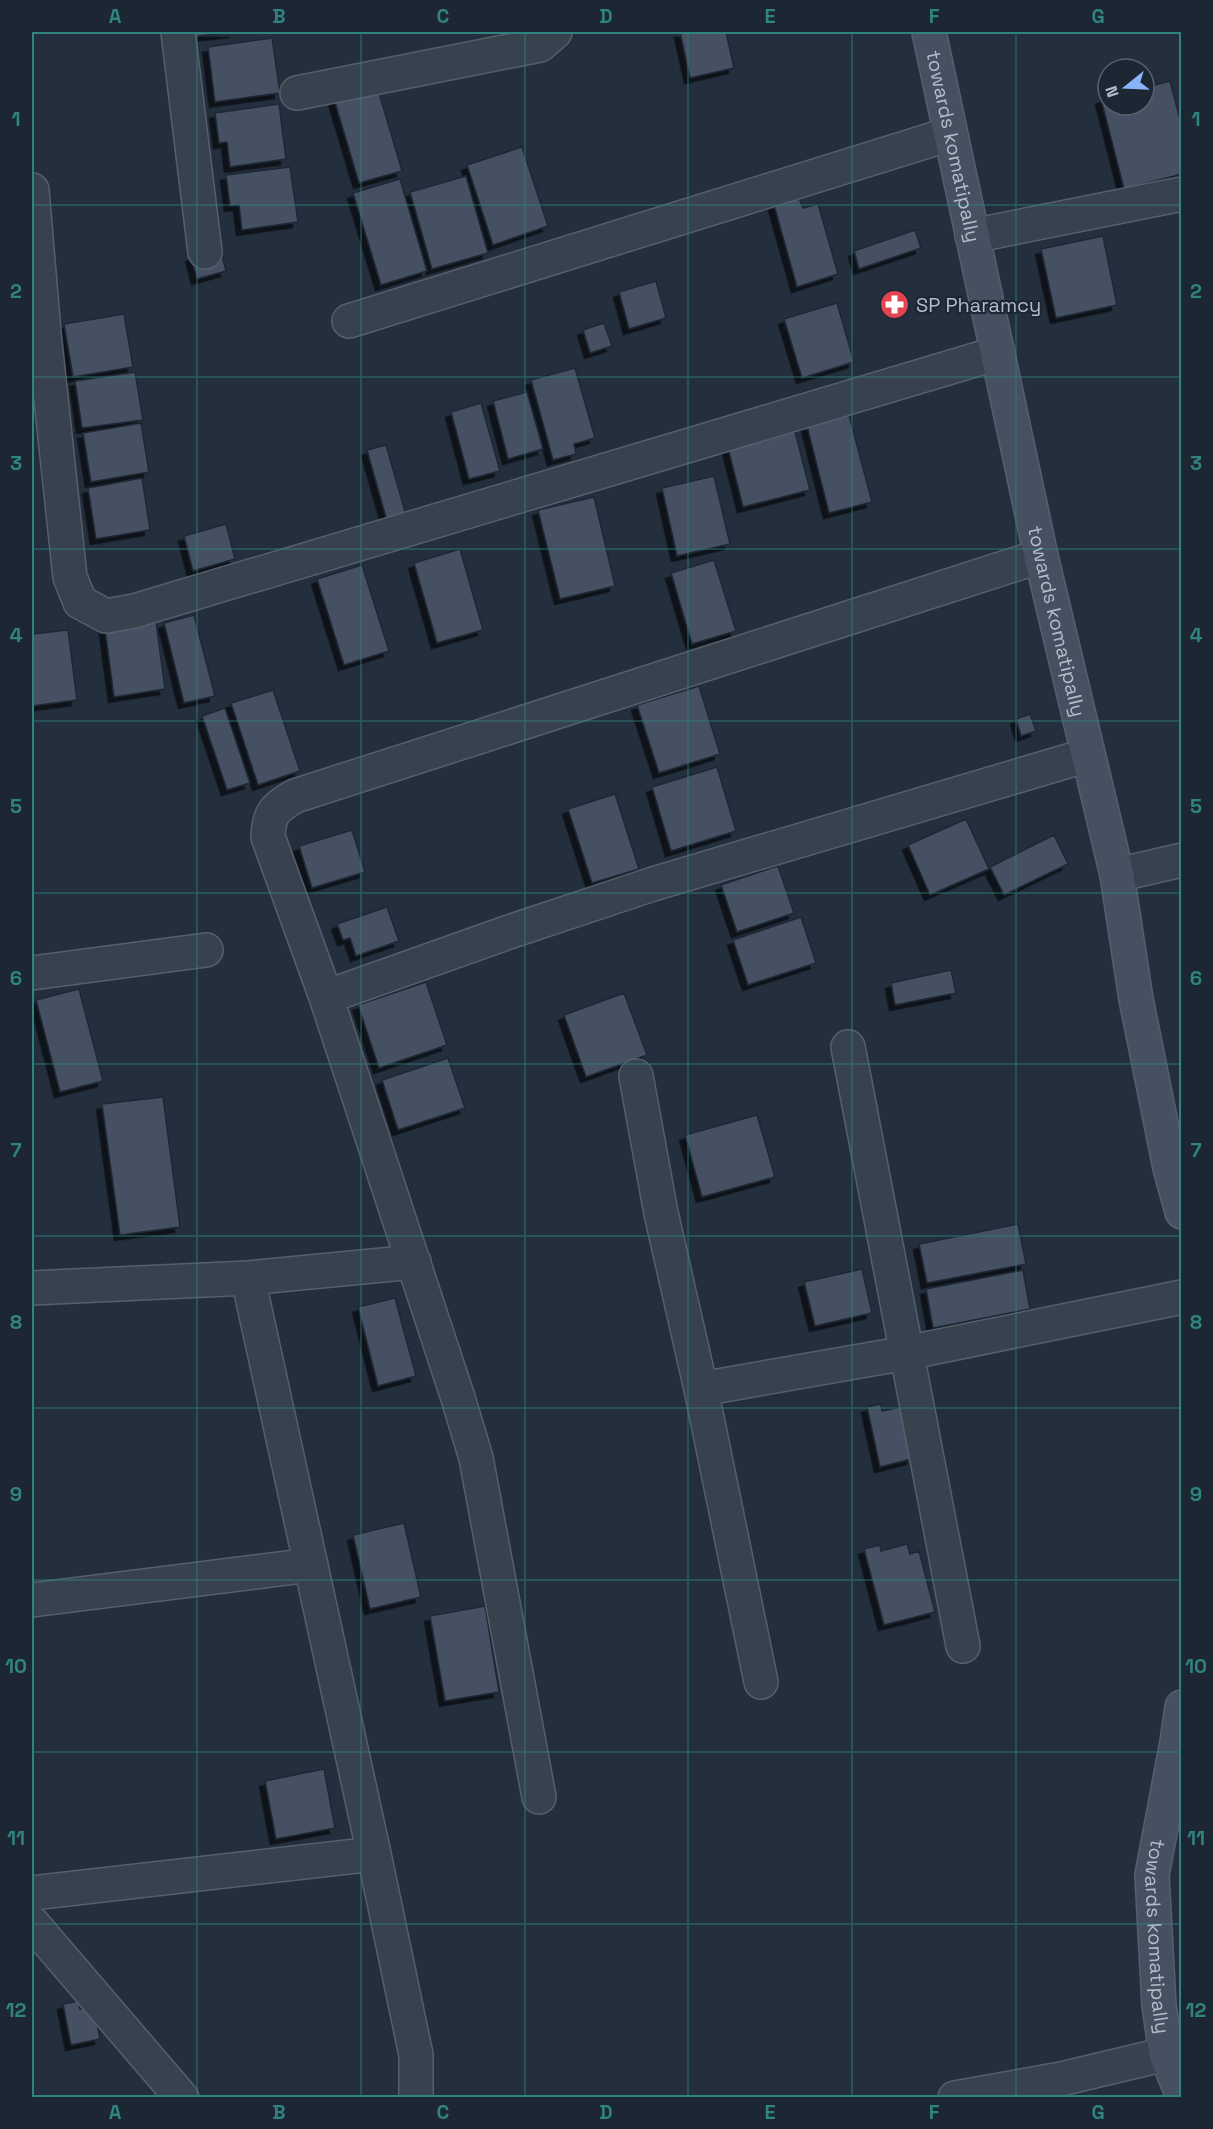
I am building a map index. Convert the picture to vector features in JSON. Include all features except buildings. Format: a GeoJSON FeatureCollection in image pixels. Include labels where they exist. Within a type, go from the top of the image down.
{"type":"FeatureCollection","features":[{"type":"Feature","properties":{"kind":"street"},"geometry":{"type":"LineString","coordinates":[[178,32],[205,252]]}},
{"type":"Feature","properties":{"kind":"street"},"geometry":{"type":"LineString","coordinates":[[297,93],[540,45],[555,32]]}},
{"type":"Feature","properties":{"kind":"street","name":"towards komatipally"},"geometry":{"type":"LineString","coordinates":[[929,32],[1041,556],[1117,875],[1136,999],[1176,1167],[1182,1212]]}},
{"type":"Feature","properties":{"kind":"street"},"geometry":{"type":"LineString","coordinates":[[350,321],[950,134]]}},
{"type":"Feature","properties":{"kind":"street"},"geometry":{"type":"LineString","coordinates":[[32,190],[44,333],[70,577],[80,602],[106,616],[134,611],[998,353]]}},
{"type":"Feature","properties":{"kind":"street"},"geometry":{"type":"LineString","coordinates":[[972,236],[1182,194]]}},
{"type":"Feature","properties":{"kind":"street"},"geometry":{"type":"LineString","coordinates":[[539,1797],[476,1458],[327,997],[268,837],[269,823],[275,808],[295,796],[1041,556]]}},
{"type":"Feature","properties":{"kind":"street"},"geometry":{"type":"LineString","coordinates":[[327,997],[509,932],[653,884],[1088,755]]}},
{"type":"Feature","properties":{"kind":"street"},"geometry":{"type":"LineString","coordinates":[[1117,875],[1182,860]]}},
{"type":"Feature","properties":{"kind":"street"},"geometry":{"type":"LineString","coordinates":[[32,973],[206,950]]}},
{"type":"Feature","properties":{"kind":"street"},"geometry":{"type":"LineString","coordinates":[[848,1047],[963,1646]]}},
{"type":"Feature","properties":{"kind":"street"},"geometry":{"type":"LineString","coordinates":[[636,1076],[661,1213],[701,1389],[761,1682]]}},
{"type":"Feature","properties":{"kind":"street"},"geometry":{"type":"LineString","coordinates":[[32,1288],[248,1278],[414,1262]]}},
{"type":"Feature","properties":{"kind":"street"},"geometry":{"type":"LineString","coordinates":[[248,1278],[416,2055],[416,2097]]}},
{"type":"Feature","properties":{"kind":"street"},"geometry":{"type":"LineString","coordinates":[[701,1389],[906,1353],[1182,1297]]}},
{"type":"Feature","properties":{"kind":"street"},"geometry":{"type":"LineString","coordinates":[[32,1600],[311,1565]]}},
{"type":"Feature","properties":{"kind":"street","name":"towards komatipally"},"geometry":{"type":"LineString","coordinates":[[1182,1707],[1179,1742],[1152,1875],[1159,2005],[1166,2054],[1182,2094]]}},
{"type":"Feature","properties":{"kind":"street"},"geometry":{"type":"LineString","coordinates":[[32,1893],[374,1854]]}},
{"type":"Feature","properties":{"kind":"street"},"geometry":{"type":"LineString","coordinates":[[32,1923],[182,2097]]}},
{"type":"Feature","properties":{"kind":"street"},"geometry":{"type":"LineString","coordinates":[[955,2097],[1061,2079],[1166,2054]]}},
{"type":"Feature","properties":{"kind":"street"},"geometry":{"type":"LineString","coordinates":[[177,2097],[182,2097]]}},
{"type":"Feature","properties":{"kind":"place","name":"SP Pharamcy"},"geometry":{"type":"Point","coordinates":[895,305]}}]}
